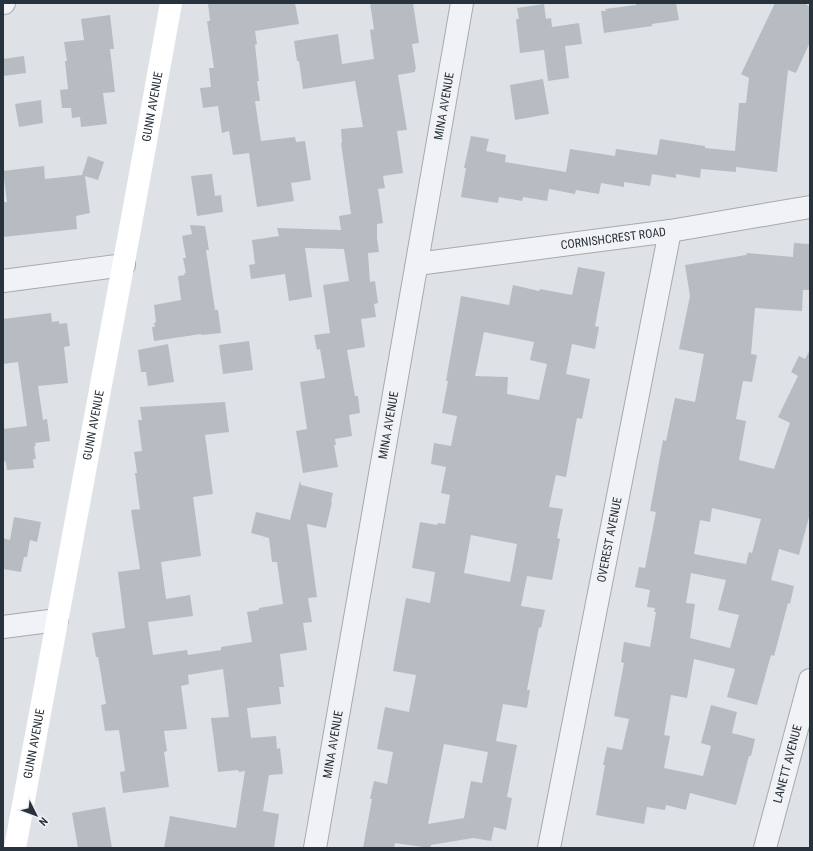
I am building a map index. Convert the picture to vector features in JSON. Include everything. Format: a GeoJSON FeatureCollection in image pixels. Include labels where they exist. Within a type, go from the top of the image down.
{"type":"FeatureCollection","features":[{"type":"Feature","properties":{"kind":"street","name":"GUNN AVENUE"},"geometry":{"type":"LineString","coordinates":[[15,848],[124,265],[171,3]]}},
{"type":"Feature","properties":{"kind":"street","name":"MINA AVENUE"},"geometry":{"type":"LineString","coordinates":[[315,848],[462,3]]}},
{"type":"Feature","properties":{"kind":"street","name":"CORNISHCREST ROAD"},"geometry":{"type":"LineString","coordinates":[[417,264],[670,231],[810,207]]}},
{"type":"Feature","properties":{"kind":"street","name":"OVEREST AVENUE"},"geometry":{"type":"LineString","coordinates":[[549,848],[670,231]]}},
{"type":"Feature","properties":{"kind":"street"},"geometry":{"type":"LineString","coordinates":[[3,281],[124,265]]}},
{"type":"Feature","properties":{"kind":"street"},"geometry":{"type":"LineString","coordinates":[[3,628],[57,620]]}},
{"type":"Feature","properties":{"kind":"street","name":"LANETT AVENUE"},"geometry":{"type":"LineString","coordinates":[[765,848],[810,680]]}},
{"type":"Feature","properties":{"kind":"building"},"geometry":{"type":"Polygon","coordinates":[[[208,3],[295,3],[299,24],[255,31],[259,81],[257,81],[260,101],[255,101],[261,141],[295,137],[296,142],[305,141],[311,180],[291,183],[294,201],[257,207],[249,153],[233,155],[229,131],[222,133],[218,106],[203,108],[200,88],[211,87],[209,68],[214,68],[207,21],[210,21],[208,3]]]}},
{"type":"Feature","properties":{"kind":"building"},"geometry":{"type":"Polygon","coordinates":[[[370,3],[413,3],[419,43],[412,44],[416,69],[415,72],[398,75],[407,130],[397,131],[403,173],[383,176],[385,188],[378,189],[383,223],[377,224],[379,252],[368,253],[370,282],[375,281],[378,303],[374,304],[376,317],[361,319],[365,347],[347,350],[355,396],[358,396],[360,413],[349,415],[352,436],[335,439],[336,445],[334,445],[338,467],[303,473],[296,431],[307,429],[300,382],[325,378],[320,349],[317,350],[314,335],[330,333],[323,285],[349,281],[344,249],[305,248],[312,297],[289,301],[285,274],[251,279],[249,265],[255,264],[252,240],[279,236],[277,228],[341,230],[339,216],[351,214],[341,143],[341,129],[363,127],[355,81],[303,89],[299,61],[297,61],[294,41],[338,34],[342,64],[374,59],[370,30],[374,29],[370,3]]]}},
{"type":"Feature","properties":{"kind":"building"},"geometry":{"type":"Polygon","coordinates":[[[636,3],[676,3],[679,20],[652,24],[652,26],[604,33],[601,11],[606,11],[605,9],[636,5],[636,3]]]}},
{"type":"Feature","properties":{"kind":"building"},"geometry":{"type":"Polygon","coordinates":[[[775,3],[804,3],[810,7],[810,42],[796,73],[788,70],[777,172],[736,167],[736,172],[701,169],[700,178],[676,174],[676,178],[652,174],[650,186],[624,182],[624,187],[601,183],[599,194],[576,190],[575,194],[549,189],[547,201],[523,197],[522,201],[499,197],[498,203],[461,197],[466,168],[464,168],[471,136],[489,139],[486,151],[506,155],[505,162],[566,172],[570,149],[615,156],[616,149],[657,155],[660,139],[705,146],[705,148],[735,151],[739,103],[746,103],[749,78],[741,74],[775,3]]]}},
{"type":"Feature","properties":{"kind":"building"},"geometry":{"type":"Polygon","coordinates":[[[544,4],[546,19],[551,18],[552,27],[579,23],[582,44],[565,46],[569,78],[548,81],[544,50],[520,53],[516,19],[519,19],[517,8],[544,4]]]}},
{"type":"Feature","properties":{"kind":"building"},"geometry":{"type":"Polygon","coordinates":[[[110,15],[114,49],[110,49],[115,92],[103,93],[107,124],[81,127],[80,117],[72,118],[71,108],[62,108],[60,90],[68,89],[65,61],[67,61],[64,42],[84,40],[81,19],[110,15]]]}},
{"type":"Feature","properties":{"kind":"building"},"geometry":{"type":"Polygon","coordinates":[[[24,56],[26,73],[3,76],[3,59],[24,56]]]}},
{"type":"Feature","properties":{"kind":"building"},"geometry":{"type":"Polygon","coordinates":[[[543,79],[549,114],[515,120],[510,85],[543,79]]]}},
{"type":"Feature","properties":{"kind":"building"},"geometry":{"type":"Polygon","coordinates":[[[41,100],[43,123],[19,127],[15,104],[41,100]]]}},
{"type":"Feature","properties":{"kind":"building"},"geometry":{"type":"Polygon","coordinates":[[[88,156],[104,162],[98,180],[85,176],[90,213],[76,216],[77,229],[3,237],[3,202],[7,202],[3,171],[44,166],[45,179],[82,175],[88,156]]]}},
{"type":"Feature","properties":{"kind":"building"},"geometry":{"type":"Polygon","coordinates":[[[212,174],[215,196],[221,195],[223,212],[197,216],[191,176],[212,174]]]}},
{"type":"Feature","properties":{"kind":"building"},"geometry":{"type":"Polygon","coordinates":[[[190,225],[205,226],[209,250],[206,250],[215,310],[218,310],[221,333],[201,334],[154,341],[152,327],[155,327],[154,323],[156,322],[154,305],[181,300],[178,276],[185,275],[184,273],[186,273],[183,258],[186,258],[182,236],[192,234],[190,225]]]}},
{"type":"Feature","properties":{"kind":"building"},"geometry":{"type":"Polygon","coordinates":[[[794,243],[810,244],[810,290],[803,290],[802,311],[755,308],[751,354],[757,355],[752,382],[743,381],[736,419],[746,421],[739,460],[774,469],[790,423],[778,417],[798,376],[791,372],[799,356],[805,359],[810,350],[810,513],[799,555],[779,549],[771,580],[794,586],[790,604],[788,603],[774,656],[771,655],[757,705],[727,697],[735,669],[694,659],[687,698],[671,695],[664,735],[670,736],[664,768],[703,776],[711,746],[701,743],[711,705],[737,712],[732,733],[755,739],[736,805],[690,793],[686,810],[666,805],[665,810],[647,807],[644,824],[596,815],[607,747],[622,750],[629,719],[614,716],[624,663],[621,662],[624,642],[650,647],[656,612],[654,612],[655,608],[647,607],[650,590],[635,587],[639,567],[645,568],[656,512],[650,511],[663,440],[666,441],[675,398],[695,402],[704,354],[679,349],[690,296],[685,265],[746,255],[747,253],[793,257],[794,243]],[[712,508],[710,522],[700,520],[694,554],[746,564],[749,552],[752,553],[761,519],[712,508]],[[691,573],[686,603],[695,604],[690,638],[730,648],[739,615],[718,610],[726,580],[691,573]]]}},
{"type":"Feature","properties":{"kind":"building"},"geometry":{"type":"Polygon","coordinates":[[[578,267],[605,272],[595,326],[599,327],[595,349],[572,344],[566,374],[590,379],[582,419],[577,418],[566,477],[556,475],[549,507],[563,509],[557,538],[560,539],[552,580],[527,576],[521,606],[545,610],[541,628],[539,627],[527,690],[530,690],[527,708],[503,704],[496,741],[517,745],[507,797],[512,798],[506,830],[494,827],[491,841],[473,838],[431,845],[430,848],[395,843],[394,848],[363,848],[374,781],[387,784],[393,752],[377,749],[385,707],[409,712],[416,675],[393,671],[406,598],[430,603],[435,572],[412,568],[420,522],[437,525],[438,523],[445,524],[450,495],[441,493],[446,467],[431,464],[434,443],[451,446],[457,416],[442,413],[461,296],[509,305],[513,285],[539,291],[540,289],[572,295],[578,267]],[[484,332],[475,376],[508,377],[507,394],[539,400],[547,364],[530,360],[534,342],[484,332]],[[471,535],[464,573],[510,582],[517,544],[471,535]],[[444,744],[428,824],[464,818],[471,781],[482,783],[488,752],[444,744]]]}},
{"type":"Feature","properties":{"kind":"building"},"geometry":{"type":"Polygon","coordinates":[[[51,313],[52,322],[59,321],[59,324],[67,323],[70,346],[64,347],[68,383],[38,386],[43,420],[47,419],[50,441],[35,443],[36,459],[33,459],[34,468],[7,470],[6,463],[3,459],[3,429],[27,426],[18,362],[3,364],[3,319],[51,313]]]}},
{"type":"Feature","properties":{"kind":"building"},"geometry":{"type":"Polygon","coordinates":[[[249,341],[253,370],[223,374],[219,345],[249,341]]]}},
{"type":"Feature","properties":{"kind":"building"},"geometry":{"type":"Polygon","coordinates":[[[168,344],[174,382],[148,386],[146,372],[141,372],[138,350],[168,344]]]}},
{"type":"Feature","properties":{"kind":"building"},"geometry":{"type":"Polygon","coordinates":[[[225,402],[229,432],[205,435],[213,494],[193,497],[201,556],[161,562],[166,599],[190,595],[193,616],[148,622],[153,655],[187,650],[188,655],[221,650],[221,647],[252,642],[247,612],[259,610],[259,608],[283,604],[277,562],[272,562],[269,538],[251,533],[256,512],[290,520],[300,481],[301,485],[333,493],[332,502],[326,528],[307,524],[317,597],[308,598],[312,622],[303,623],[307,650],[280,654],[284,687],[279,687],[281,704],[247,708],[251,738],[276,736],[277,749],[280,748],[283,774],[269,775],[263,811],[279,814],[274,848],[164,848],[170,816],[236,828],[245,771],[239,772],[238,770],[218,772],[211,718],[229,717],[223,669],[188,675],[189,684],[181,686],[187,729],[164,731],[167,751],[164,752],[169,787],[123,793],[120,772],[125,771],[119,730],[105,731],[101,705],[106,704],[98,657],[96,657],[92,633],[125,628],[118,572],[140,569],[131,510],[140,509],[135,473],[137,473],[134,452],[142,451],[138,420],[142,420],[140,407],[225,402]]]}},
{"type":"Feature","properties":{"kind":"building"},"geometry":{"type":"Polygon","coordinates":[[[14,517],[41,522],[37,542],[30,540],[27,557],[24,557],[21,572],[3,569],[3,538],[10,540],[14,517]]]}},
{"type":"Feature","properties":{"kind":"building"},"geometry":{"type":"Polygon","coordinates":[[[105,807],[112,848],[78,848],[72,813],[105,807]]]}}]}
